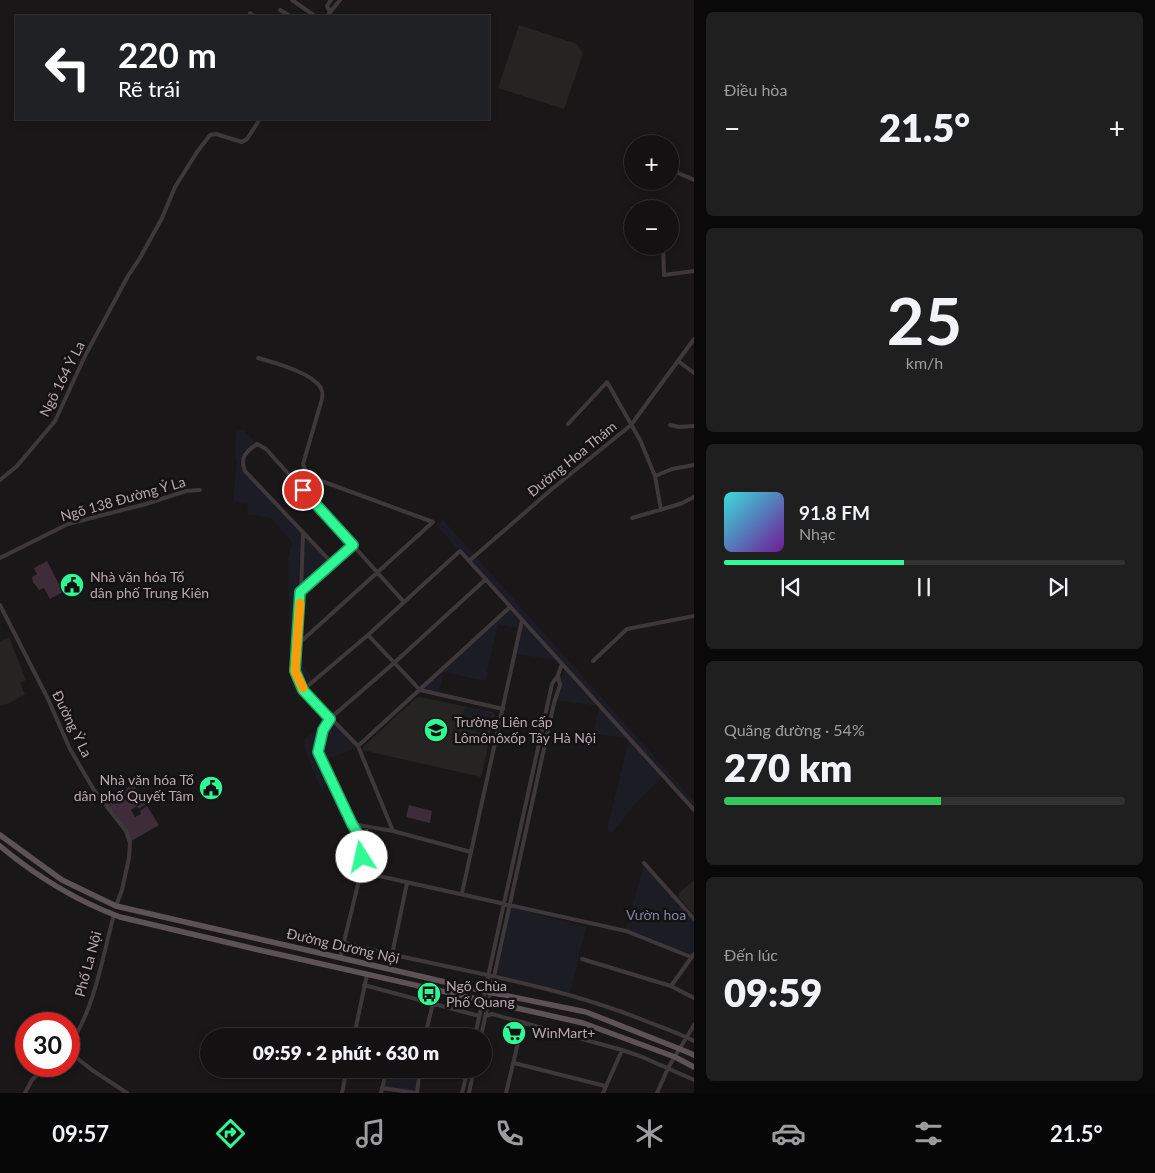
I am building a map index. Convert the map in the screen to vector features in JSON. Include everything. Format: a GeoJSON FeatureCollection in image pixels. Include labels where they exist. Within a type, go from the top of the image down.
{"type":"FeatureCollection","features":[{"type":"Feature","properties":{"kind":"main road","name":"Đường Dương Nội"},"geometry":{"type":"LineString","coordinates":[[0,835],[62,880],[116,906],[488,992],[586,1012],[694,1055]]}},
{"type":"Feature","properties":{"kind":"main road","name":"Đường Dương Nội"},"geometry":{"type":"LineString","coordinates":[[0,846],[34,871],[72,895],[114,914],[368,975],[583,1023],[675,1057],[694,1067]]}},
{"type":"Feature","properties":{"kind":"main road"},"geometry":{"type":"LineString","coordinates":[[114,914],[116,906]]}},
{"type":"Feature","properties":{"kind":"street"},"geometry":{"type":"LineString","coordinates":[[292,0],[314,15]]}},
{"type":"Feature","properties":{"kind":"street"},"geometry":{"type":"LineString","coordinates":[[329,14],[327,6],[331,0]]}},
{"type":"Feature","properties":{"kind":"street"},"geometry":{"type":"LineString","coordinates":[[329,14],[340,0]]}},
{"type":"Feature","properties":{"kind":"street"},"geometry":{"type":"LineString","coordinates":[[280,10],[288,15]]}},
{"type":"Feature","properties":{"kind":"street","name":"Ngõ 164 Ỷ La"},"geometry":{"type":"LineString","coordinates":[[0,480],[16,466],[56,421],[86,356],[128,276],[153,234],[176,187],[197,152],[210,135],[216,134],[242,142],[247,139],[259,120]]}},
{"type":"Feature","properties":{"kind":"street"},"geometry":{"type":"LineString","coordinates":[[679,173],[694,180]]}},
{"type":"Feature","properties":{"kind":"street"},"geometry":{"type":"LineString","coordinates":[[663,255],[664,275],[694,271]]}},
{"type":"Feature","properties":{"kind":"street","name":"Đường Hoa Thám"},"geometry":{"type":"LineString","coordinates":[[469,561],[552,489],[631,425],[694,339]]}},
{"type":"Feature","properties":{"kind":"street"},"geometry":{"type":"LineString","coordinates":[[258,358],[298,371],[312,379],[323,391],[302,464],[309,474],[316,479],[433,522],[296,646]]}},
{"type":"Feature","properties":{"kind":"street"},"geometry":{"type":"LineString","coordinates":[[678,361],[694,373]]}},
{"type":"Feature","properties":{"kind":"street"},"geometry":{"type":"LineString","coordinates":[[568,424],[607,382],[640,440],[655,476],[661,510]]}},
{"type":"Feature","properties":{"kind":"street"},"geometry":{"type":"LineString","coordinates":[[670,425],[679,427],[694,426]]}},
{"type":"Feature","properties":{"kind":"street"},"geometry":{"type":"LineString","coordinates":[[332,563],[245,471],[242,464],[245,453],[257,444],[266,449],[404,602]]}},
{"type":"Feature","properties":{"kind":"street"},"geometry":{"type":"LineString","coordinates":[[655,476],[674,469],[694,465]]}},
{"type":"Feature","properties":{"kind":"street","name":"Ngõ 138 Đường Ỷ La"},"geometry":{"type":"LineString","coordinates":[[0,558],[68,524],[146,504],[186,491],[200,490]]}},
{"type":"Feature","properties":{"kind":"street"},"geometry":{"type":"LineString","coordinates":[[632,518],[693,498]]}},
{"type":"Feature","properties":{"kind":"street"},"geometry":{"type":"LineString","coordinates":[[303,532],[295,671],[303,690],[358,746],[393,832]]}},
{"type":"Feature","properties":{"kind":"street"},"geometry":{"type":"LineString","coordinates":[[300,592],[353,545]]}},
{"type":"Feature","properties":{"kind":"street"},"geometry":{"type":"LineString","coordinates":[[303,690],[368,635],[460,551],[694,810]]}},
{"type":"Feature","properties":{"kind":"street"},"geometry":{"type":"LineString","coordinates":[[363,842],[352,824],[318,752],[323,730],[337,712],[486,579]]}},
{"type":"Feature","properties":{"kind":"street","name":"Đường Ỷ La"},"geometry":{"type":"LineString","coordinates":[[0,605],[48,699],[70,749],[94,790],[126,831],[130,843],[129,858],[116,906]]}},
{"type":"Feature","properties":{"kind":"street"},"geometry":{"type":"LineString","coordinates":[[358,746],[510,607]]}},
{"type":"Feature","properties":{"kind":"street"},"geometry":{"type":"LineString","coordinates":[[592,661],[626,630],[694,616]]}},
{"type":"Feature","properties":{"kind":"street"},"geometry":{"type":"LineString","coordinates":[[462,894],[522,620]]}},
{"type":"Feature","properties":{"kind":"street"},"geometry":{"type":"LineString","coordinates":[[368,635],[420,690],[502,708]]}},
{"type":"Feature","properties":{"kind":"street"},"geometry":{"type":"LineString","coordinates":[[488,992],[487,976],[552,684],[562,664]]}},
{"type":"Feature","properties":{"kind":"street"},"geometry":{"type":"LineString","coordinates":[[477,1028],[479,1016],[494,978],[554,702],[560,685],[558,674]]}},
{"type":"Feature","properties":{"kind":"street"},"geometry":{"type":"LineString","coordinates":[[336,725],[337,712]]}},
{"type":"Feature","properties":{"kind":"street"},"geometry":{"type":"LineString","coordinates":[[352,824],[393,832],[470,852]]}},
{"type":"Feature","properties":{"kind":"street"},"geometry":{"type":"LineString","coordinates":[[340,958],[361,872],[363,842],[367,827]]}},
{"type":"Feature","properties":{"kind":"street"},"geometry":{"type":"LineString","coordinates":[[644,863],[694,919]]}},
{"type":"Feature","properties":{"kind":"street"},"geometry":{"type":"LineString","coordinates":[[361,872],[626,931],[693,955],[671,986]]}},
{"type":"Feature","properties":{"kind":"street"},"geometry":{"type":"LineString","coordinates":[[389,969],[407,883]]}},
{"type":"Feature","properties":{"kind":"street","name":"Phố La Nội"},"geometry":{"type":"LineString","coordinates":[[80,1029],[93,994],[114,914]]}},
{"type":"Feature","properties":{"kind":"street"},"geometry":{"type":"LineString","coordinates":[[344,943],[391,956],[573,996],[621,1011],[694,1041]]}},
{"type":"Feature","properties":{"kind":"street"},"geometry":{"type":"LineString","coordinates":[[582,959],[671,986],[694,998]]}},
{"type":"Feature","properties":{"kind":"street"},"geometry":{"type":"LineString","coordinates":[[355,1028],[368,975]]}},
{"type":"Feature","properties":{"kind":"street"},"geometry":{"type":"LineString","coordinates":[[364,986],[479,1016]]}},
{"type":"Feature","properties":{"kind":"street"},"geometry":{"type":"LineString","coordinates":[[483,1028],[486,1016],[486,1000]]}},
{"type":"Feature","properties":{"kind":"street"},"geometry":{"type":"LineString","coordinates":[[427,1028],[432,1003]]}},
{"type":"Feature","properties":{"kind":"street"},"geometry":{"type":"LineString","coordinates":[[486,1016],[492,1014],[622,1050],[694,1080]]}},
{"type":"Feature","properties":{"kind":"street"},"geometry":{"type":"LineString","coordinates":[[506,1093],[523,1022]]}},
{"type":"Feature","properties":{"kind":"street"},"geometry":{"type":"LineString","coordinates":[[657,1093],[668,1068],[694,1026]]}},
{"type":"Feature","properties":{"kind":"street"},"geometry":{"type":"LineString","coordinates":[[603,1093],[622,1050]]}},
{"type":"Feature","properties":{"kind":"street"},"geometry":{"type":"LineString","coordinates":[[80,1061],[127,1093]]}},
{"type":"Feature","properties":{"kind":"street"},"geometry":{"type":"LineString","coordinates":[[514,1063],[605,1086]]}},
{"type":"Feature","properties":{"kind":"street"},"geometry":{"type":"LineString","coordinates":[[25,1093],[35,1077]]}},
{"type":"Feature","properties":{"kind":"street"},"geometry":{"type":"LineString","coordinates":[[342,1093],[345,1078]]}},
{"type":"Feature","properties":{"kind":"street"},"geometry":{"type":"LineString","coordinates":[[385,1078],[382,1091],[417,1093],[419,1078]]}},
{"type":"Feature","properties":{"kind":"street"},"geometry":{"type":"LineString","coordinates":[[462,1093],[466,1078]]}},
{"type":"Feature","properties":{"kind":"street"},"geometry":{"type":"LineString","coordinates":[[469,1093],[472,1078]]}},
{"type":"Feature","properties":{"kind":"shaded area"},"geometry":{"type":"Polygon","coordinates":[[[519,25],[577,44],[583,54],[564,109],[498,88],[519,25]]]}},
{"type":"Feature","properties":{"kind":"shaded area"},"geometry":{"type":"Polygon","coordinates":[[[47,561],[63,592],[50,599],[44,588],[39,590],[32,577],[37,574],[34,568],[47,561]]]}},
{"type":"Feature","properties":{"kind":"shaded area"},"geometry":{"type":"Polygon","coordinates":[[[9,637],[26,680],[20,683],[25,694],[10,703],[0,706],[0,641],[9,637]]]}},
{"type":"Feature","properties":{"kind":"shaded area","name":"Trường Liên cấp Lômônôxốp Tây Hà Nội"},"geometry":{"type":"Polygon","coordinates":[[[420,697],[492,712],[495,715],[481,777],[362,750],[416,698],[420,697]]]}},
{"type":"Feature","properties":{"kind":"shaded area"},"geometry":{"type":"Polygon","coordinates":[[[133,784],[146,804],[139,809],[137,806],[131,810],[135,817],[141,814],[140,811],[147,806],[159,825],[130,842],[126,830],[105,803],[133,784]]]}},
{"type":"Feature","properties":{"kind":"shaded area"},"geometry":{"type":"Polygon","coordinates":[[[409,805],[432,811],[430,823],[406,817],[409,805]]]}},
{"type":"Feature","properties":{"kind":"shaded area"},"geometry":{"type":"Polygon","coordinates":[[[694,880],[694,912],[692,912],[679,898],[679,893],[694,880]]]}},
{"type":"Feature","properties":{"kind":"green space"},"geometry":{"type":"Polygon","coordinates":[[[243,429],[257,444],[243,452],[240,465],[244,472],[301,533],[294,645],[295,667],[296,656],[314,680],[295,695],[290,673],[288,558],[292,542],[271,518],[247,514],[248,503],[233,501],[237,462],[235,454],[236,432],[243,429]]]}},
{"type":"Feature","properties":{"kind":"green space"},"geometry":{"type":"Polygon","coordinates":[[[443,520],[694,801],[694,810],[663,776],[635,804],[612,833],[607,831],[629,739],[593,733],[599,706],[556,700],[565,667],[437,526],[443,520]]]}},
{"type":"Feature","properties":{"kind":"green space"},"geometry":{"type":"Polygon","coordinates":[[[303,533],[331,563],[301,592],[303,533]]]}},
{"type":"Feature","properties":{"kind":"green space"},"geometry":{"type":"Polygon","coordinates":[[[510,607],[522,620],[520,629],[498,624],[485,681],[444,672],[438,693],[421,689],[510,607]]]}},
{"type":"Feature","properties":{"kind":"green space"},"geometry":{"type":"Polygon","coordinates":[[[523,621],[557,660],[515,654],[523,621]]]}},
{"type":"Feature","properties":{"kind":"green space"},"geometry":{"type":"Polygon","coordinates":[[[465,707],[492,713],[487,734],[460,728],[465,707]]]}},
{"type":"Feature","properties":{"kind":"green space"},"geometry":{"type":"Polygon","coordinates":[[[331,719],[358,747],[323,761],[320,750],[321,739],[331,719]]]}},
{"type":"Feature","properties":{"kind":"green space"},"geometry":{"type":"Polygon","coordinates":[[[317,730],[323,730],[318,752],[332,782],[320,787],[307,755],[304,739],[317,730]]]}},
{"type":"Feature","properties":{"kind":"green space","name":"Vườn hoa"},"geometry":{"type":"Polygon","coordinates":[[[644,864],[694,919],[694,953],[691,957],[626,930],[644,864]]]}},
{"type":"Feature","properties":{"kind":"green space"},"geometry":{"type":"Polygon","coordinates":[[[511,907],[586,927],[570,993],[496,977],[511,907]]]}},
{"type":"Feature","properties":{"kind":"green space"},"geometry":{"type":"Polygon","coordinates":[[[386,1078],[418,1078],[416,1092],[383,1088],[386,1078]]]}},
{"type":"Feature","properties":{"kind":"slow traffic"},"geometry":{"type":"LineString","coordinates":[[300,603],[295,671],[303,688]]}},
{"type":"Feature","properties":{"kind":"place","name":"Nhà văn hóa Tổ dân phố Trung Kiên"},"geometry":{"type":"Point","coordinates":[72,585]}},
{"type":"Feature","properties":{"kind":"place","name":"Trường Liên cấp Lômônôxốp Tây Hà Nội"},"geometry":{"type":"Point","coordinates":[436,730]}},
{"type":"Feature","properties":{"kind":"place","name":"Nhà văn hóa Tổ dân phố Quyết Tâm"},"geometry":{"type":"Point","coordinates":[211,788]}},
{"type":"Feature","properties":{"kind":"place","name":"Ngõ Chùa Phổ Quang"},"geometry":{"type":"Point","coordinates":[429,994]}},
{"type":"Feature","properties":{"kind":"place","name":"WinMart+"},"geometry":{"type":"Point","coordinates":[514,1033]}},
{"type":"Feature","properties":{"kind":"route"},"geometry":{"type":"LineString","coordinates":[[303,490],[353,545],[300,592],[295,671],[303,690],[330,719],[323,730],[318,752],[352,824],[363,842],[362,857]]}}]}
